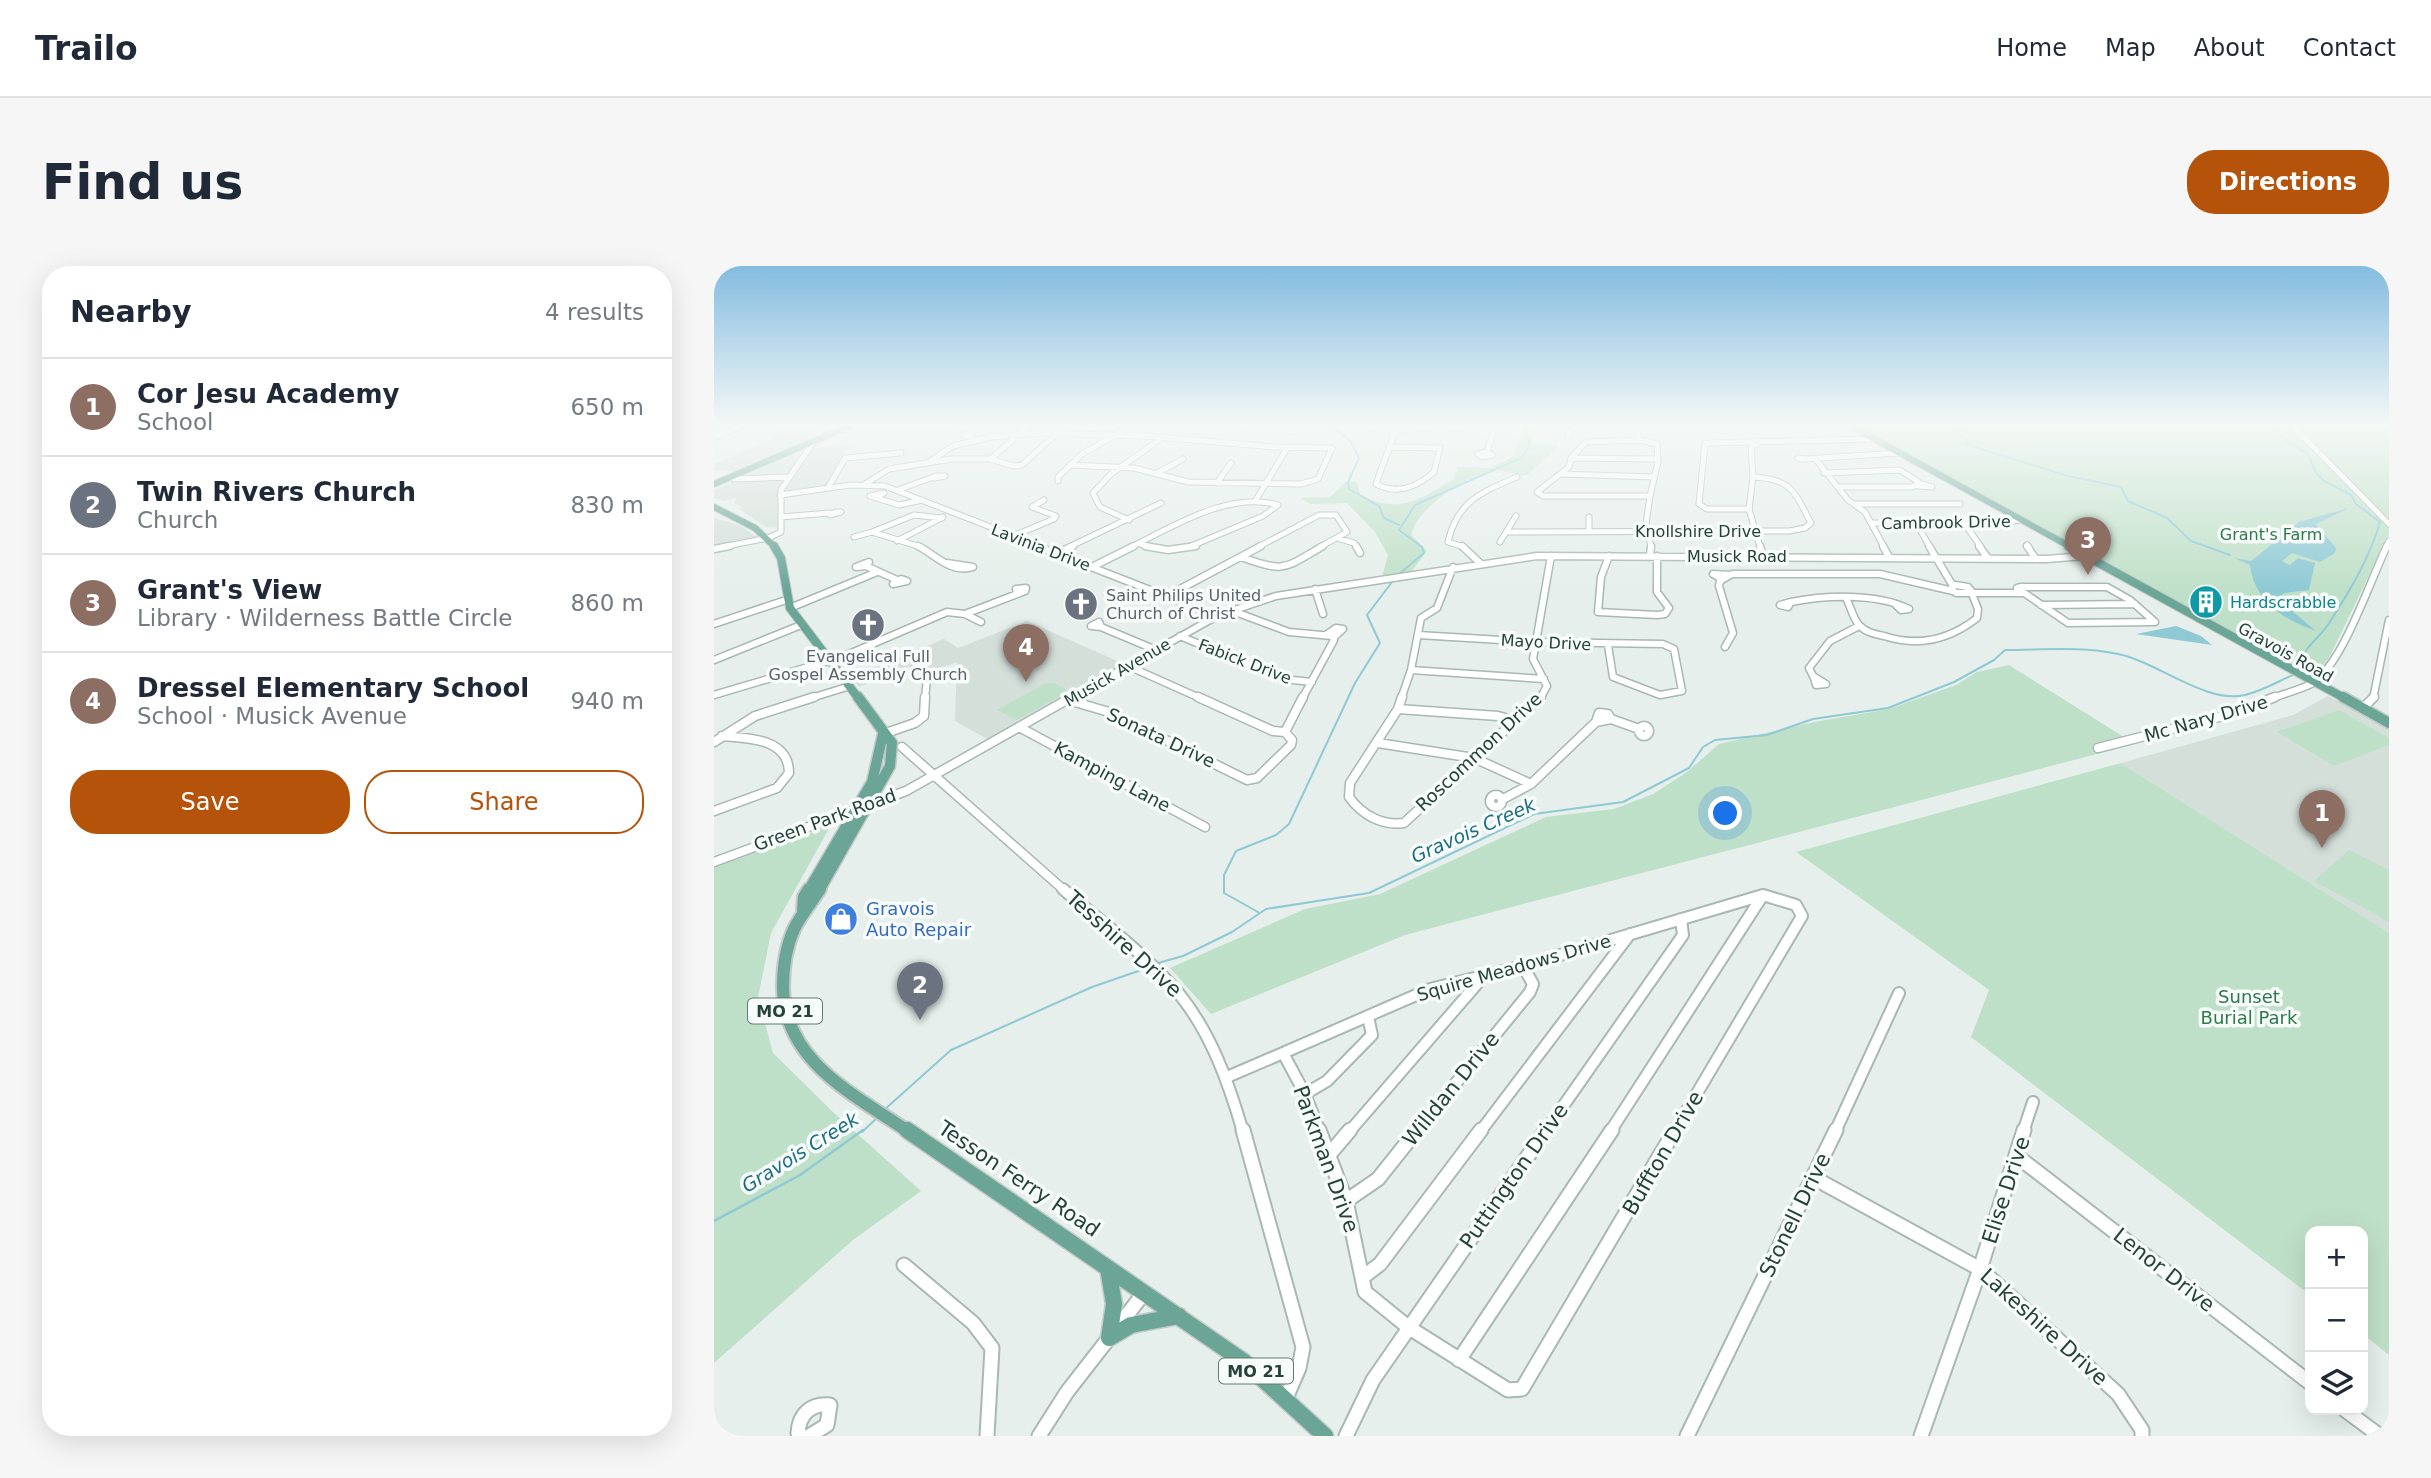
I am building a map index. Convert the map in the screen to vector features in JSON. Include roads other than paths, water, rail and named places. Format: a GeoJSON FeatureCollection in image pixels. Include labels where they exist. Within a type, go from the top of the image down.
{"type":"FeatureCollection","features":[{"type":"Feature","properties":{"kind":"main road","name":"Gravois Road"},"geometry":{"type":"LineString","coordinates":[[1949,481],[2389,725]]}},
{"type":"Feature","properties":{"kind":"main road"},"geometry":{"type":"LineString","coordinates":[[714,507],[768,538]]}},
{"type":"Feature","properties":{"kind":"main road"},"geometry":{"type":"LineString","coordinates":[[714,513],[734,518]]}},
{"type":"Feature","properties":{"kind":"main road","name":"Tesson Ferry Road"},"geometry":{"type":"LineString","coordinates":[[768,538],[781,558],[788,604],[877,721],[883,734],[891,740],[891,758],[872,801],[816,895],[803,910]]}},
{"type":"Feature","properties":{"kind":"main road","name":"Gravois Road"},"geometry":{"type":"LineString","coordinates":[[2341,698],[2389,725]]}},
{"type":"Feature","properties":{"kind":"main road","name":"Tesson Ferry Road"},"geometry":{"type":"LineString","coordinates":[[883,734],[876,772],[804,897],[803,910],[784,966],[785,1010],[793,1034],[807,1056],[848,1090],[1243,1361],[1325,1436]]}},
{"type":"Feature","properties":{"kind":"main road"},"geometry":{"type":"LineString","coordinates":[[1108,1268],[1114,1304],[1109,1338]]}},
{"type":"Feature","properties":{"kind":"main road"},"geometry":{"type":"LineString","coordinates":[[1109,1338],[1131,1325],[1150,1319],[1179,1316]]}},
{"type":"Feature","properties":{"kind":"street"},"geometry":{"type":"LineString","coordinates":[[714,549],[768,538],[782,532],[780,495],[787,481]]}},
{"type":"Feature","properties":{"kind":"street"},"geometry":{"type":"LineString","coordinates":[[828,486],[831,481]]}},
{"type":"Feature","properties":{"kind":"street"},"geometry":{"type":"LineString","coordinates":[[853,483],[859,481]]}},
{"type":"Feature","properties":{"kind":"street"},"geometry":{"type":"LineString","coordinates":[[865,484],[871,481]]}},
{"type":"Feature","properties":{"kind":"street"},"geometry":{"type":"LineString","coordinates":[[898,491],[927,481]]}},
{"type":"Feature","properties":{"kind":"street"},"geometry":{"type":"LineString","coordinates":[[1107,481],[1093,495],[1100,507],[1129,520]]}},
{"type":"Feature","properties":{"kind":"street"},"geometry":{"type":"LineString","coordinates":[[1180,481],[1301,484],[1313,481]]}},
{"type":"Feature","properties":{"kind":"street"},"geometry":{"type":"LineString","coordinates":[[1256,500],[1269,481]]}},
{"type":"Feature","properties":{"kind":"street"},"geometry":{"type":"LineString","coordinates":[[1377,481],[1376,484],[1395,490],[1421,481]]}},
{"type":"Feature","properties":{"kind":"street"},"geometry":{"type":"LineString","coordinates":[[1480,563],[1463,546],[1448,542],[1448,531],[1475,495],[1509,481]]}},
{"type":"Feature","properties":{"kind":"street"},"geometry":{"type":"LineString","coordinates":[[1549,481],[1540,494],[1651,496]]}},
{"type":"Feature","properties":{"kind":"street"},"geometry":{"type":"LineString","coordinates":[[1609,556],[1601,577],[1601,612],[1664,613],[1657,592],[1652,541],[1645,522],[1653,481]]}},
{"type":"Feature","properties":{"kind":"street"},"geometry":{"type":"LineString","coordinates":[[1701,481],[1699,504],[1707,509],[1749,509]]}},
{"type":"Feature","properties":{"kind":"street"},"geometry":{"type":"LineString","coordinates":[[1753,481],[1749,509],[1763,556]]}},
{"type":"Feature","properties":{"kind":"street","name":"Knollshire Drive"},"geometry":{"type":"LineString","coordinates":[[1507,532],[1755,531],[1805,528],[1811,519],[1789,486],[1778,481]]}},
{"type":"Feature","properties":{"kind":"street"},"geometry":{"type":"LineString","coordinates":[[1832,481],[1854,505],[1865,512],[1889,557]]}},
{"type":"Feature","properties":{"kind":"street"},"geometry":{"type":"LineString","coordinates":[[1839,487],[1919,484],[1914,481]]}},
{"type":"Feature","properties":{"kind":"street"},"geometry":{"type":"LineString","coordinates":[[2348,481],[2389,524]]}},
{"type":"Feature","properties":{"kind":"street","name":"Lavinia Drive"},"geometry":{"type":"LineString","coordinates":[[780,495],[853,483],[898,491],[1217,616]]}},
{"type":"Feature","properties":{"kind":"street"},"geometry":{"type":"LineString","coordinates":[[878,496],[899,505],[922,500]]}},
{"type":"Feature","properties":{"kind":"street"},"geometry":{"type":"LineString","coordinates":[[1013,536],[1054,519],[1056,516],[1032,507],[1044,500]]}},
{"type":"Feature","properties":{"kind":"street"},"geometry":{"type":"LineString","coordinates":[[1092,567],[1221,505],[1256,500],[1279,505],[1192,548],[1163,551],[1140,544]]}},
{"type":"Feature","properties":{"kind":"street"},"geometry":{"type":"LineString","coordinates":[[1057,553],[1161,503]]}},
{"type":"Feature","properties":{"kind":"street"},"geometry":{"type":"LineString","coordinates":[[1854,505],[1959,504]]}},
{"type":"Feature","properties":{"kind":"street"},"geometry":{"type":"LineString","coordinates":[[781,517],[831,513]]}},
{"type":"Feature","properties":{"kind":"street"},"geometry":{"type":"LineString","coordinates":[[897,541],[954,513]]}},
{"type":"Feature","properties":{"kind":"street"},"geometry":{"type":"LineString","coordinates":[[1167,596],[1241,556],[1328,514],[1347,532],[1280,569],[1241,556]]}},
{"type":"Feature","properties":{"kind":"street"},"geometry":{"type":"LineString","coordinates":[[854,537],[914,515],[942,517]]}},
{"type":"Feature","properties":{"kind":"street"},"geometry":{"type":"LineString","coordinates":[[1500,542],[1516,516]]}},
{"type":"Feature","properties":{"kind":"street"},"geometry":{"type":"LineString","coordinates":[[1589,517],[1589,531]]}},
{"type":"Feature","properties":{"kind":"street","name":"Cambrook Drive"},"geometry":{"type":"LineString","coordinates":[[1871,523],[2020,520]]}},
{"type":"Feature","properties":{"kind":"street"},"geometry":{"type":"LineString","coordinates":[[1814,678],[1809,668],[1837,633],[1859,626],[1900,641],[1929,642],[1945,638],[1977,618],[1978,609],[1970,592],[1939,557],[1916,523]]}},
{"type":"Feature","properties":{"kind":"street"},"geometry":{"type":"LineString","coordinates":[[1964,523],[1987,557]]}},
{"type":"Feature","properties":{"kind":"street"},"geometry":{"type":"LineString","coordinates":[[872,532],[897,541],[916,544],[947,564]]}},
{"type":"Feature","properties":{"kind":"street"},"geometry":{"type":"LineString","coordinates":[[1340,538],[1354,543],[1360,553]]}},
{"type":"Feature","properties":{"kind":"street"},"geometry":{"type":"LineString","coordinates":[[2313,683],[2323,674],[2345,635],[2389,541]]}},
{"type":"Feature","properties":{"kind":"street"},"geometry":{"type":"LineString","coordinates":[[2027,545],[2036,559]]}},
{"type":"Feature","properties":{"kind":"street","name":"Musick Road"},"geometry":{"type":"LineString","coordinates":[[1392,577],[1480,563],[1550,556],[2036,559],[2084,556]]}},
{"type":"Feature","properties":{"kind":"street","name":"Roscommon Drive"},"geometry":{"type":"LineString","coordinates":[[1377,743],[1350,783],[1349,797],[1357,809],[1391,825],[1404,823],[1543,695],[1547,686],[1534,659],[1550,556]]}},
{"type":"Feature","properties":{"kind":"street"},"geometry":{"type":"LineString","coordinates":[[1939,557],[1953,588],[1963,595],[1970,592]]}},
{"type":"Feature","properties":{"kind":"street"},"geometry":{"type":"LineString","coordinates":[[866,566],[897,580]]}},
{"type":"Feature","properties":{"kind":"street"},"geometry":{"type":"LineString","coordinates":[[1453,567],[1437,608],[1421,618],[1411,670],[1398,709],[1377,743],[1474,758],[1531,784]]}},
{"type":"Feature","properties":{"kind":"street"},"geometry":{"type":"LineString","coordinates":[[714,624],[788,604],[877,572]]}},
{"type":"Feature","properties":{"kind":"street"},"geometry":{"type":"LineString","coordinates":[[1722,579],[1713,574],[1880,574],[1970,592],[2021,592]]}},
{"type":"Feature","properties":{"kind":"street"},"geometry":{"type":"LineString","coordinates":[[1725,647],[1733,634],[1718,586],[1722,579],[1730,575]]}},
{"type":"Feature","properties":{"kind":"street","name":"Musick Avenue"},"geometry":{"type":"LineString","coordinates":[[934,776],[1230,610],[1269,597],[1392,577]]}},
{"type":"Feature","properties":{"kind":"street"},"geometry":{"type":"LineString","coordinates":[[2104,587],[2134,604],[2155,620],[2154,624],[2068,623],[2018,588],[2104,587]]}},
{"type":"Feature","properties":{"kind":"street"},"geometry":{"type":"LineString","coordinates":[[1315,589],[1322,614]]}},
{"type":"Feature","properties":{"kind":"street"},"geometry":{"type":"LineString","coordinates":[[714,695],[830,661],[941,614],[965,614],[1017,593]]}},
{"type":"Feature","properties":{"kind":"street"},"geometry":{"type":"LineString","coordinates":[[1847,600],[1859,626]]}},
{"type":"Feature","properties":{"kind":"street"},"geometry":{"type":"LineString","coordinates":[[1791,602],[1876,600],[1896,605]]}},
{"type":"Feature","properties":{"kind":"street"},"geometry":{"type":"LineString","coordinates":[[2039,605],[2134,604]]}},
{"type":"Feature","properties":{"kind":"street"},"geometry":{"type":"LineString","coordinates":[[1128,666],[1273,731],[1285,733],[1330,637],[1289,632],[1230,610]]}},
{"type":"Feature","properties":{"kind":"street"},"geometry":{"type":"LineString","coordinates":[[965,614],[981,622]]}},
{"type":"Feature","properties":{"kind":"street"},"geometry":{"type":"LineString","coordinates":[[2363,708],[2373,701],[2389,620]]}},
{"type":"Feature","properties":{"kind":"street"},"geometry":{"type":"LineString","coordinates":[[714,660],[802,625]]}},
{"type":"Feature","properties":{"kind":"street"},"geometry":{"type":"LineString","coordinates":[[1101,627],[1156,650]]}},
{"type":"Feature","properties":{"kind":"street","name":"Mayo Drive"},"geometry":{"type":"LineString","coordinates":[[1418,635],[1608,645],[1663,644],[1673,648],[1682,691],[1660,695],[1613,677],[1608,645]]}},
{"type":"Feature","properties":{"kind":"street","name":"Fabick Drive"},"geometry":{"type":"LineString","coordinates":[[1180,636],[1283,679],[1311,682]]}},
{"type":"Feature","properties":{"kind":"street"},"geometry":{"type":"LineString","coordinates":[[1411,670],[1544,679]]}},
{"type":"Feature","properties":{"kind":"street"},"geometry":{"type":"LineString","coordinates":[[883,734],[922,718],[927,678]]}},
{"type":"Feature","properties":{"kind":"street","name":"Mc Nary Drive"},"geometry":{"type":"LineString","coordinates":[[2098,748],[2231,714],[2313,683]]}},
{"type":"Feature","properties":{"kind":"street"},"geometry":{"type":"LineString","coordinates":[[718,739],[755,716],[850,686]]}},
{"type":"Feature","properties":{"kind":"street","name":"Sonata Drive"},"geometry":{"type":"LineString","coordinates":[[1068,700],[1109,712],[1253,780],[1291,745],[1292,740],[1285,733]]}},
{"type":"Feature","properties":{"kind":"street"},"geometry":{"type":"LineString","coordinates":[[1398,709],[1498,716],[1515,721]]}},
{"type":"Feature","properties":{"kind":"street"},"geometry":{"type":"LineString","coordinates":[[1503,799],[1531,784],[1596,722],[1611,719],[1639,729]]}},
{"type":"Feature","properties":{"kind":"street","name":"Kamping Lane"},"geometry":{"type":"LineString","coordinates":[[1019,727],[1205,827]]}},
{"type":"Feature","properties":{"kind":"street"},"geometry":{"type":"LineString","coordinates":[[714,811],[777,788],[785,783],[790,772],[789,762],[780,749],[757,740],[718,739]]}},
{"type":"Feature","properties":{"kind":"street","name":"Tesshire Drive"},"geometry":{"type":"LineString","coordinates":[[902,747],[1141,956],[1196,1014],[1227,1077],[1303,1347],[1299,1368],[1286,1398]]}},
{"type":"Feature","properties":{"kind":"street","name":"Green Park Road"},"geometry":{"type":"LineString","coordinates":[[714,862],[858,806],[901,793],[934,776]]}},
{"type":"Feature","properties":{"kind":"street"},"geometry":{"type":"LineString","coordinates":[[830,817],[850,820]]}},
{"type":"Feature","properties":{"kind":"street"},"geometry":{"type":"LineString","coordinates":[[1459,1360],[1541,1240],[1763,895]]}},
{"type":"Feature","properties":{"kind":"street","name":"Buffton Drive"},"geometry":{"type":"LineString","coordinates":[[1522,1390],[1802,916],[1796,905],[1763,895]]}},
{"type":"Feature","properties":{"kind":"street","name":"Squire Meadows Drive"},"geometry":{"type":"LineString","coordinates":[[1227,1077],[1430,989],[1523,967],[1763,895]]}},
{"type":"Feature","properties":{"kind":"street","name":"Puttington Drive"},"geometry":{"type":"LineString","coordinates":[[1346,1436],[1373,1380],[1408,1327],[1683,935],[1681,919]]}},
{"type":"Feature","properties":{"kind":"street"},"geometry":{"type":"LineString","coordinates":[[1363,1277],[1380,1264],[1630,934]]}},
{"type":"Feature","properties":{"kind":"street","name":"Willdan Drive"},"geometry":{"type":"LineString","coordinates":[[1346,1201],[1378,1179],[1530,992],[1533,984],[1523,967]]}},
{"type":"Feature","properties":{"kind":"street"},"geometry":{"type":"LineString","coordinates":[[1328,1156],[1484,976]]}},
{"type":"Feature","properties":{"kind":"street","name":"Stonell Drive"},"geometry":{"type":"LineString","coordinates":[[1687,1436],[1814,1178],[1899,993]]}},
{"type":"Feature","properties":{"kind":"street"},"geometry":{"type":"LineString","coordinates":[[1305,1094],[1344,1066],[1372,1035],[1368,1017]]}},
{"type":"Feature","properties":{"kind":"street","name":"Parkman Drive"},"geometry":{"type":"LineString","coordinates":[[1282,1051],[1305,1094],[1346,1201],[1365,1292],[1408,1327],[1459,1360],[1508,1390],[1522,1390]]}},
{"type":"Feature","properties":{"kind":"street","name":"Elise Drive"},"geometry":{"type":"LineString","coordinates":[[1921,1436],[2018,1157],[2034,1102]]}},
{"type":"Feature","properties":{"kind":"street","name":"Lenor Drive"},"geometry":{"type":"LineString","coordinates":[[2018,1157],[2305,1379]]}},
{"type":"Feature","properties":{"kind":"street","name":"Lakeshire Drive"},"geometry":{"type":"LineString","coordinates":[[1814,1178],[1980,1269],[2118,1394],[2142,1430],[2143,1436]]}},
{"type":"Feature","properties":{"kind":"street"},"geometry":{"type":"LineString","coordinates":[[904,1265],[973,1323],[992,1348],[987,1436]]}},
{"type":"Feature","properties":{"kind":"street"},"geometry":{"type":"LineString","coordinates":[[1039,1436],[1067,1392],[1144,1293]]}},
{"type":"Feature","properties":{"kind":"street"},"geometry":{"type":"LineString","coordinates":[[802,1436],[798,1433],[802,1416],[812,1407],[827,1403],[832,1414],[816,1435]]}},
{"type":"Feature","properties":{"kind":"street"},"geometry":{"type":"LineString","coordinates":[[2351,1415],[2372,1433]]}},
{"type":"Feature","properties":{"kind":"water"},"geometry":{"type":"Polygon","coordinates":[[[2349,508],[2316,524],[2336,548],[2335,553],[2320,562],[2292,553],[2282,561],[2290,565],[2298,558],[2315,563],[2309,590],[2284,593],[2279,600],[2316,631],[2292,621],[2272,607],[2257,589],[2250,565],[2234,558],[2251,561],[2299,522],[2349,508]]]}},
{"type":"Feature","properties":{"kind":"water"},"geometry":{"type":"Polygon","coordinates":[[[2176,626],[2201,636],[2212,645],[2136,634],[2176,626]]]}},
{"type":"Feature","properties":{"kind":"waterway"},"geometry":{"type":"LineString","coordinates":[[1349,481],[1349,489],[1379,506],[1384,518],[1399,525]]}},
{"type":"Feature","properties":{"kind":"waterway"},"geometry":{"type":"LineString","coordinates":[[1398,575],[1424,553],[1422,547],[1399,530],[1415,505],[1470,481]]}},
{"type":"Feature","properties":{"kind":"waterway"},"geometry":{"type":"LineString","coordinates":[[2090,481],[2121,487],[2128,501],[2167,518],[2191,541],[2230,555]]}},
{"type":"Feature","properties":{"kind":"waterway","name":"Gravois Creek"},"geometry":{"type":"LineString","coordinates":[[2299,669],[2305,653],[2326,627],[2353,585],[2380,522],[2356,504],[2351,495],[2324,481]]}},
{"type":"Feature","properties":{"kind":"waterway"},"geometry":{"type":"LineString","coordinates":[[1258,912],[1224,893],[1224,875],[1236,851],[1276,835],[1289,824],[1355,683],[1380,643],[1367,615],[1392,582]]}},
{"type":"Feature","properties":{"kind":"waterway","name":"Gravois Creek"},"geometry":{"type":"LineString","coordinates":[[1158,963],[1183,956],[1232,932],[1266,909],[1369,893],[1534,814],[1623,802],[1689,768],[1703,747],[1715,740],[1767,735],[1813,719],[1888,708],[1954,682],[1994,660],[2005,650],[2076,649],[2118,654],[2133,658],[2198,688],[2230,696],[2251,693],[2295,674]]}},
{"type":"Feature","properties":{"kind":"waterway","name":"Gravois Creek"},"geometry":{"type":"LineString","coordinates":[[884,1110],[951,1050],[1092,987],[1147,968]]}},
{"type":"Feature","properties":{"kind":"waterway","name":"Gravois Creek"},"geometry":{"type":"LineString","coordinates":[[862,1132],[878,1117]]}},
{"type":"Feature","properties":{"kind":"waterway","name":"Gravois Creek"},"geometry":{"type":"LineString","coordinates":[[714,1221],[800,1175],[863,1130]]}},
{"type":"Feature","properties":{"kind":"place","name":"Grant's View"},"geometry":{"type":"Point","coordinates":[2088,575]}},
{"type":"Feature","properties":{"kind":"place","name":"Hardscrabble"},"geometry":{"type":"Point","coordinates":[2206,602]}},
{"type":"Feature","properties":{"kind":"place","name":"Saint Philips United Church of Christ"},"geometry":{"type":"Point","coordinates":[1081,604]}},
{"type":"Feature","properties":{"kind":"place","name":"Evangelical Full Gospel Assembly Church"},"geometry":{"type":"Point","coordinates":[868,625]}},
{"type":"Feature","properties":{"kind":"place","name":"Dressel Elementary School"},"geometry":{"type":"Point","coordinates":[1026,682]}},
{"type":"Feature","properties":{"kind":"place","name":"Cor Jesu Academy"},"geometry":{"type":"Point","coordinates":[2322,848]}},
{"type":"Feature","properties":{"kind":"place","name":"Gravois Auto Repair"},"geometry":{"type":"Point","coordinates":[841,919]}},
{"type":"Feature","properties":{"kind":"place","name":"Twin Rivers Church"},"geometry":{"type":"Point","coordinates":[920,1020]}},
{"type":"Feature","properties":{"kind":"park label","name":"Grant's Farm"},"geometry":{"type":"Point","coordinates":[2271,534]}},
{"type":"Feature","properties":{"kind":"park label","name":"Sunset Burial Park"},"geometry":{"type":"Point","coordinates":[2249,1007]}}]}
